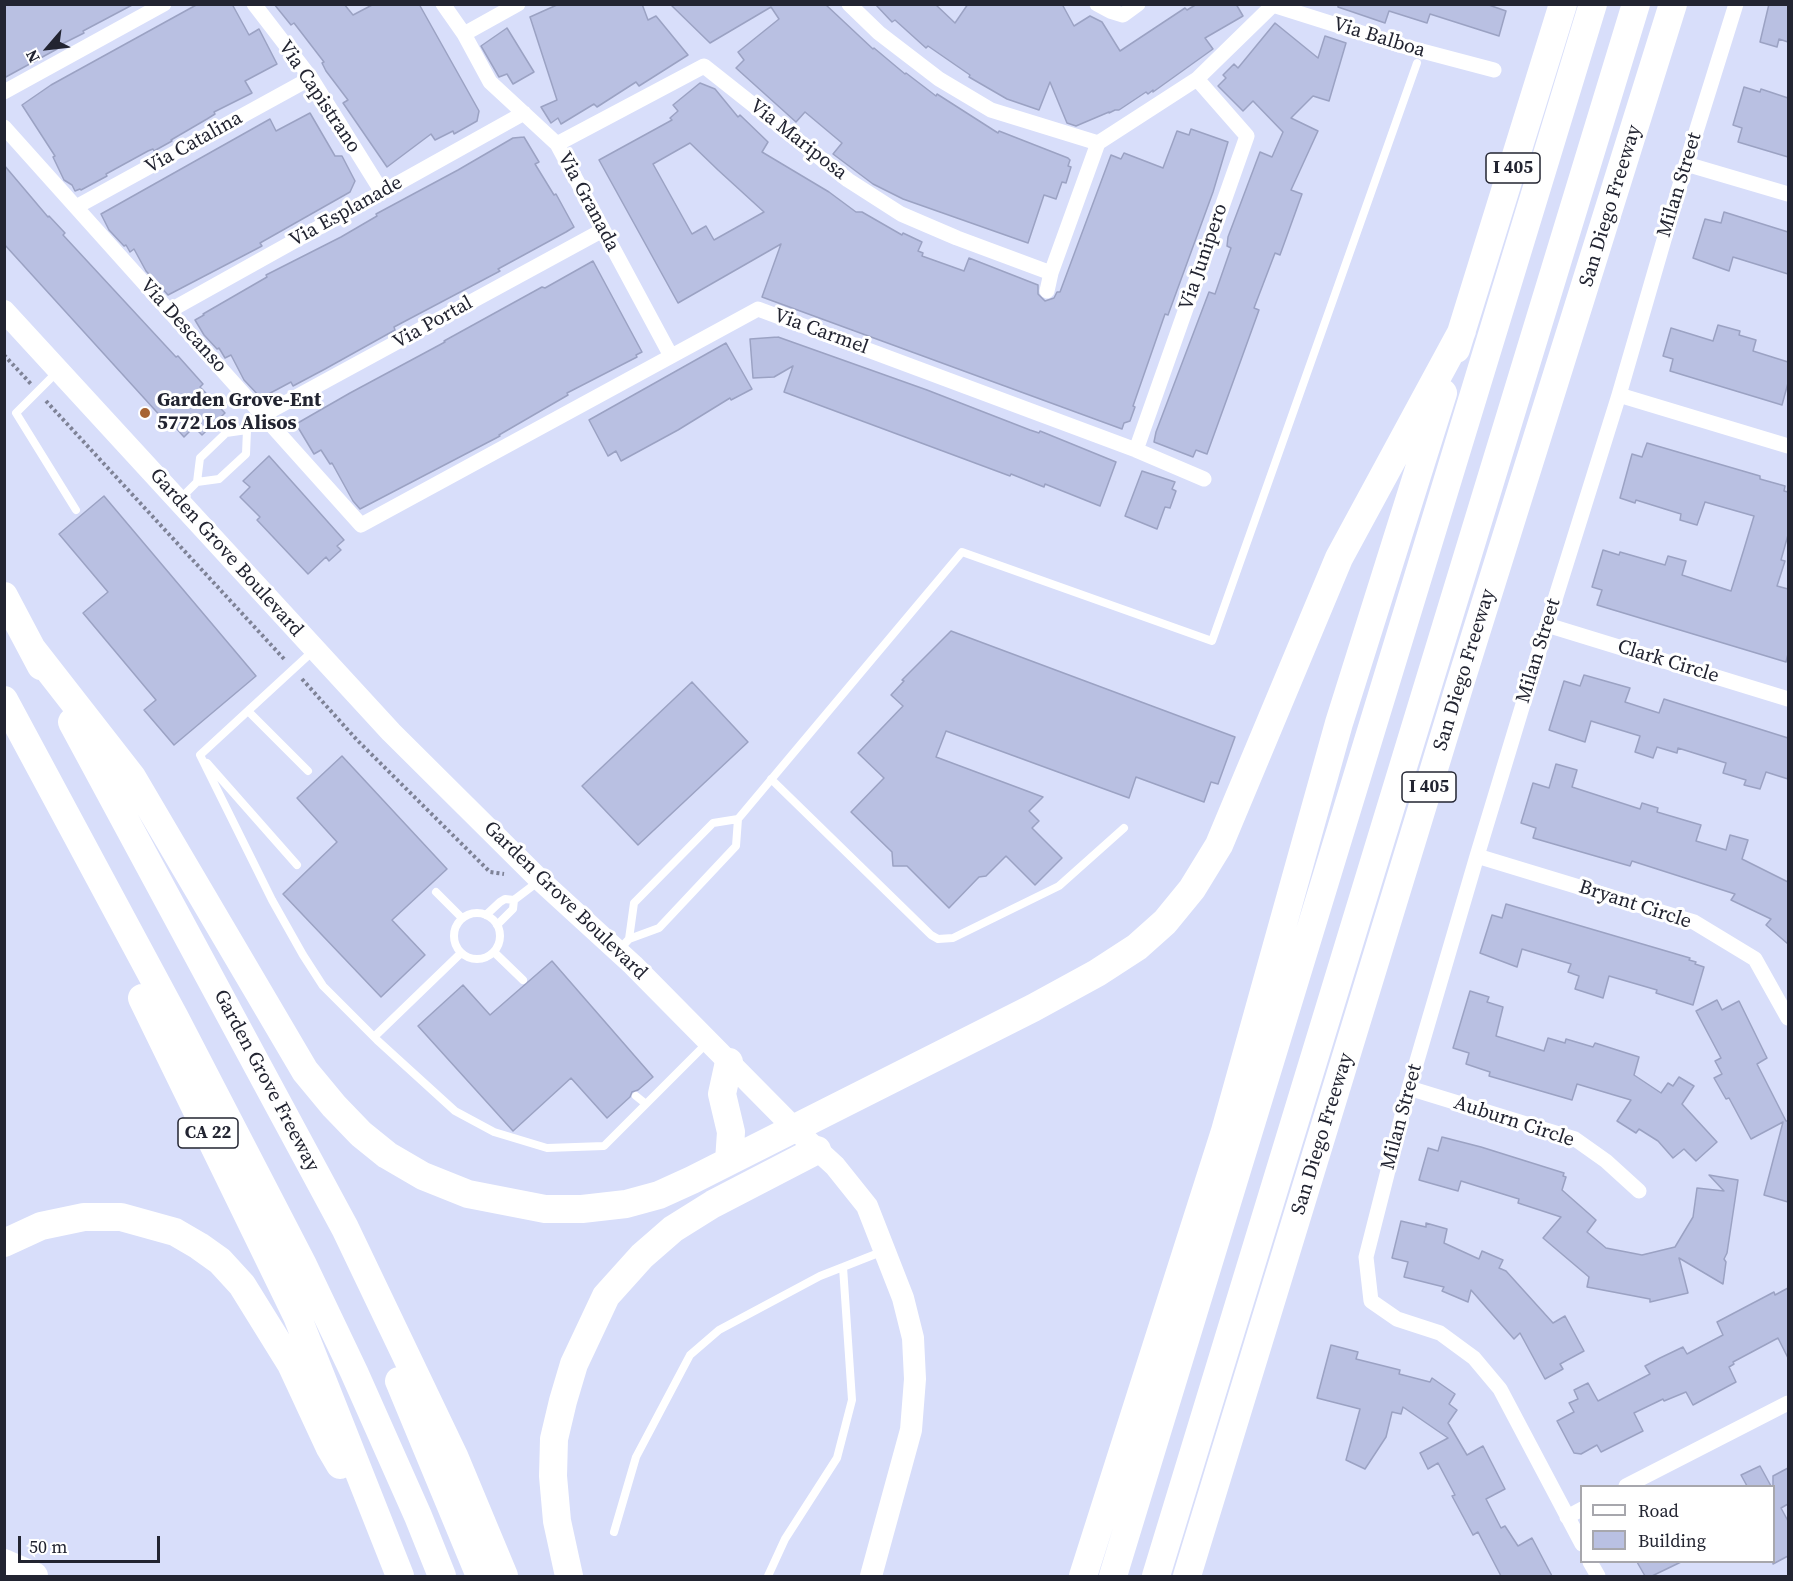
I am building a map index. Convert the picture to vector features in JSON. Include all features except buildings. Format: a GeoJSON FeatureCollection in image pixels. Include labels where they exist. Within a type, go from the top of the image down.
{"type":"FeatureCollection","features":[{"type":"Feature","properties":{"kind":"highway","name":"I 405"},"geometry":{"type":"LineString","coordinates":[[1083,1576],[1225,1131],[1339,723],[1563,4]]}},
{"type":"Feature","properties":{"kind":"highway"},"geometry":{"type":"LineString","coordinates":[[1113,1576],[1593,4]]}},
{"type":"Feature","properties":{"kind":"highway"},"geometry":{"type":"LineString","coordinates":[[1156,1576],[1636,4]]}},
{"type":"Feature","properties":{"kind":"highway","name":"San Diego Freeway"},"geometry":{"type":"LineString","coordinates":[[1187,1576],[1460,684],[1673,4]]}},
{"type":"Feature","properties":{"kind":"highway"},"geometry":{"type":"LineString","coordinates":[[33,650],[132,777],[305,1071],[334,1106],[362,1134],[387,1155],[423,1176],[468,1194],[545,1209],[582,1209],[626,1204],[659,1195],[796,1130],[1033,1008],[1097,973],[1137,947],[1165,922],[1192,889],[1219,845],[1339,558],[1462,331]]}},
{"type":"Feature","properties":{"kind":"highway","name":"Garden Grove Freeway"},"geometry":{"type":"LineString","coordinates":[[4,596],[345,1228],[454,1456],[504,1576]]}},
{"type":"Feature","properties":{"kind":"highway"},"geometry":{"type":"LineString","coordinates":[[4,700],[303,1265],[354,1372],[442,1576]]}},
{"type":"Feature","properties":{"kind":"highway","name":"CA 22"},"geometry":{"type":"LineString","coordinates":[[4,735],[156,1026],[297,1316],[400,1576]]}},
{"type":"Feature","properties":{"kind":"highway"},"geometry":{"type":"LineString","coordinates":[[729,1062],[722,1094],[731,1132],[729,1161]]}},
{"type":"Feature","properties":{"kind":"highway"},"geometry":{"type":"LineString","coordinates":[[570,1576],[557,1521],[554,1476],[555,1439],[574,1364],[606,1296],[642,1256],[673,1229],[713,1204],[817,1150]]}},
{"type":"Feature","properties":{"kind":"highway"},"geometry":{"type":"LineString","coordinates":[[4,1244],[41,1226],[84,1217],[121,1217],[176,1232],[220,1261],[242,1285],[291,1364],[330,1448],[388,1542]]}},
{"type":"Feature","properties":{"kind":"highway"},"geometry":{"type":"LineString","coordinates":[[392,1323],[394,1369],[480,1576]]}},
{"type":"Feature","properties":{"kind":"highway"},"geometry":{"type":"LineString","coordinates":[[4,1563],[34,1576]]}},
{"type":"Feature","properties":{"kind":"main road","name":"Garden Grove Boulevard"},"geometry":{"type":"LineString","coordinates":[[4,311],[391,732],[540,880],[623,945],[729,1062],[835,1166],[867,1206],[903,1298],[913,1338],[915,1379],[911,1430],[871,1576]]}},
{"type":"Feature","properties":{"kind":"street"},"geometry":{"type":"LineString","coordinates":[[4,92],[164,4]]}},
{"type":"Feature","properties":{"kind":"street","name":"Via Capistrano"},"geometry":{"type":"LineString","coordinates":[[254,4],[311,78],[382,192]]}},
{"type":"Feature","properties":{"kind":"street","name":"Via Granada"},"geometry":{"type":"LineString","coordinates":[[443,4],[464,34],[490,81],[557,144],[671,356]]}},
{"type":"Feature","properties":{"kind":"street"},"geometry":{"type":"LineString","coordinates":[[464,34],[518,4]]}},
{"type":"Feature","properties":{"kind":"street"},"geometry":{"type":"LineString","coordinates":[[849,4],[879,33],[939,79],[991,110],[1098,143],[1051,273],[1047,291]]}},
{"type":"Feature","properties":{"kind":"street"},"geometry":{"type":"LineString","coordinates":[[1097,4],[1123,15],[1136,7]]}},
{"type":"Feature","properties":{"kind":"street","name":"Milan Street"},"geometry":{"type":"LineString","coordinates":[[1567,1517],[1500,1389],[1474,1358],[1440,1333],[1397,1319],[1371,1301],[1366,1257],[1409,1088],[1477,856],[1736,4]]}},
{"type":"Feature","properties":{"kind":"street","name":"Via Balboa"},"geometry":{"type":"LineString","coordinates":[[1098,143],[1197,79],[1273,5],[1402,46],[1494,70]]}},
{"type":"Feature","properties":{"kind":"street","name":"Via Mariposa"},"geometry":{"type":"LineString","coordinates":[[557,144],[704,66],[848,180],[901,214],[957,238],[1051,273]]}},
{"type":"Feature","properties":{"kind":"street","name":"Via Catalina"},"geometry":{"type":"LineString","coordinates":[[76,207],[311,78]]}},
{"type":"Feature","properties":{"kind":"street","name":"Via Junipero"},"geometry":{"type":"LineString","coordinates":[[1136,450],[1247,136],[1197,79]]}},
{"type":"Feature","properties":{"kind":"street","name":"Via Esplanade"},"geometry":{"type":"LineString","coordinates":[[169,311],[524,113]]}},
{"type":"Feature","properties":{"kind":"street","name":"Via Descanso"},"geometry":{"type":"LineString","coordinates":[[4,127],[362,525]]}},
{"type":"Feature","properties":{"kind":"street"},"geometry":{"type":"LineString","coordinates":[[1686,164],[1788,194]]}},
{"type":"Feature","properties":{"kind":"street","name":"Via Portal"},"geometry":{"type":"LineString","coordinates":[[263,415],[603,230]]}},
{"type":"Feature","properties":{"kind":"street","name":"Via Carmel"},"geometry":{"type":"LineString","coordinates":[[362,525],[758,309],[1136,450],[1204,479]]}},
{"type":"Feature","properties":{"kind":"street"},"geometry":{"type":"LineString","coordinates":[[1619,395],[1788,446]]}},
{"type":"Feature","properties":{"kind":"street","name":"Clark Circle"},"geometry":{"type":"LineString","coordinates":[[1547,625],[1788,699]]}},
{"type":"Feature","properties":{"kind":"street","name":"Bryant Circle"},"geometry":{"type":"LineString","coordinates":[[1477,856],[1694,922],[1755,959],[1788,1018]]}},
{"type":"Feature","properties":{"kind":"street","name":"Auburn Circle"},"geometry":{"type":"LineString","coordinates":[[1409,1088],[1575,1139],[1606,1161],[1639,1191]]}},
{"type":"Feature","properties":{"kind":"street"},"geometry":{"type":"LineString","coordinates":[[1628,1485],[1788,1403]]}},
{"type":"Feature","properties":{"kind":"street"},"geometry":{"type":"LineString","coordinates":[[1580,1510],[1567,1517],[1580,1542]]}},
{"type":"Feature","properties":{"kind":"lane"},"geometry":{"type":"LineString","coordinates":[[623,945],[659,928],[736,846],[738,819],[962,552],[1212,640],[1417,63]]}},
{"type":"Feature","properties":{"kind":"lane"},"geometry":{"type":"LineString","coordinates":[[58,371],[16,413],[76,510]]}},
{"type":"Feature","properties":{"kind":"lane"},"geometry":{"type":"LineString","coordinates":[[197,482],[200,458],[226,433],[247,430],[263,415]]}},
{"type":"Feature","properties":{"kind":"lane"},"geometry":{"type":"LineString","coordinates":[[178,501],[197,482],[219,479],[246,454],[247,430]]}},
{"type":"Feature","properties":{"kind":"lane"},"geometry":{"type":"LineString","coordinates":[[200,755],[314,650]]}},
{"type":"Feature","properties":{"kind":"lane"},"geometry":{"type":"LineString","coordinates":[[248,711],[308,771]]}},
{"type":"Feature","properties":{"kind":"lane"},"geometry":{"type":"LineString","coordinates":[[200,755],[297,865]]}},
{"type":"Feature","properties":{"kind":"lane"},"geometry":{"type":"LineString","coordinates":[[200,755],[272,900],[323,986],[455,1112],[494,1132],[547,1148],[604,1146],[709,1041]]}},
{"type":"Feature","properties":{"kind":"lane"},"geometry":{"type":"LineString","coordinates":[[771,779],[931,935],[938,939],[953,938],[1059,886],[1124,828]]}},
{"type":"Feature","properties":{"kind":"lane"},"geometry":{"type":"LineString","coordinates":[[623,945],[634,903],[713,824],[738,819]]}},
{"type":"Feature","properties":{"kind":"lane"},"geometry":{"type":"LineString","coordinates":[[486,915],[497,925],[500,939],[494,952],[482,959],[474,959],[461,953],[456,947],[455,931],[462,918],[470,915],[486,915],[506,899],[514,900],[540,880]]}},
{"type":"Feature","properties":{"kind":"lane"},"geometry":{"type":"LineString","coordinates":[[436,892],[462,918]]}},
{"type":"Feature","properties":{"kind":"lane"},"geometry":{"type":"LineString","coordinates":[[497,925],[513,909],[514,900]]}},
{"type":"Feature","properties":{"kind":"lane"},"geometry":{"type":"LineString","coordinates":[[494,952],[523,980]]}},
{"type":"Feature","properties":{"kind":"lane"},"geometry":{"type":"LineString","coordinates":[[374,1037],[461,953]]}},
{"type":"Feature","properties":{"kind":"lane"},"geometry":{"type":"LineString","coordinates":[[636,1096],[646,1104]]}},
{"type":"Feature","properties":{"kind":"lane"},"geometry":{"type":"LineString","coordinates":[[614,1532],[636,1457],[690,1355],[719,1330],[820,1276],[885,1250]]}},
{"type":"Feature","properties":{"kind":"lane"},"geometry":{"type":"LineString","coordinates":[[768,1576],[785,1539],[837,1458],[852,1400],[843,1267]]}},
{"type":"Feature","properties":{"kind":"path"},"geometry":{"type":"LineString","coordinates":[[4,355],[357,740],[490,872]]}},
{"type":"Feature","properties":{"kind":"place","name":"Garden Grove-Ent 5772 Los Alisos"},"geometry":{"type":"Point","coordinates":[145,413]}}]}
